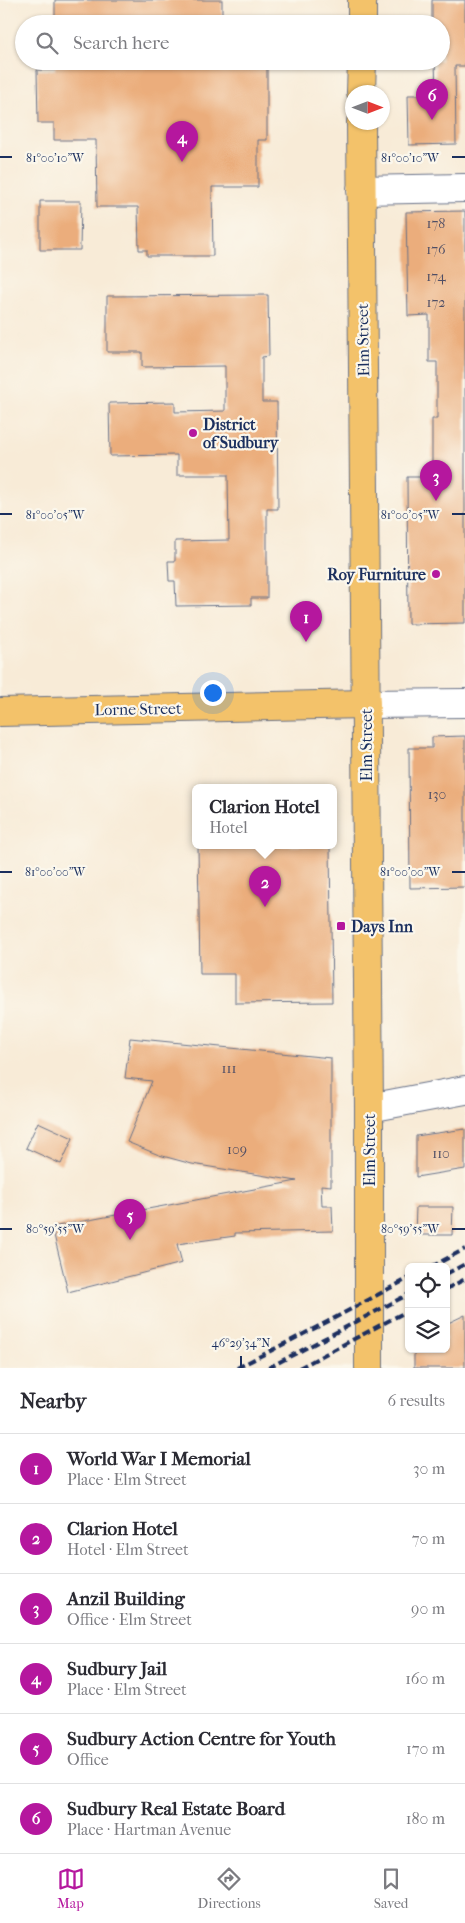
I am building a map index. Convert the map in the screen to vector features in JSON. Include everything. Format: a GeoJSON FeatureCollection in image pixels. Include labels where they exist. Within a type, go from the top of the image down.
{"type":"FeatureCollection","features":[{"type":"Feature","properties":{"kind":"main road"},"geometry":{"type":"LineString","coordinates":[[362,0],[362,15]]}},
{"type":"Feature","properties":{"kind":"main road"},"geometry":{"type":"LineString","coordinates":[[362,70],[362,85]]}},
{"type":"Feature","properties":{"kind":"main road","name":"Elm Street"},"geometry":{"type":"LineString","coordinates":[[361,130],[369,1108],[369,1368]]}},
{"type":"Feature","properties":{"kind":"main road","name":"Lorne Street"},"geometry":{"type":"LineString","coordinates":[[0,712],[366,704]]}},
{"type":"Feature","properties":{"kind":"street"},"geometry":{"type":"LineString","coordinates":[[361,190],[465,188]]}},
{"type":"Feature","properties":{"kind":"street"},"geometry":{"type":"LineString","coordinates":[[366,704],[465,703]]}},
{"type":"Feature","properties":{"kind":"street"},"geometry":{"type":"LineString","coordinates":[[369,1108],[465,1090]]}},
{"type":"Feature","properties":{"kind":"building"},"geometry":{"type":"Polygon","coordinates":[[[55,0],[222,0],[222,15],[55,15],[55,0]]]}},
{"type":"Feature","properties":{"kind":"building"},"geometry":{"type":"Polygon","coordinates":[[[432,0],[465,0],[465,66],[455,66],[456,144],[409,145],[408,95],[436,95],[435,70],[450,70],[450,15],[432,15],[432,0]]]}},
{"type":"Feature","properties":{"kind":"building"},"geometry":{"type":"Polygon","coordinates":[[[37,70],[267,70],[267,140],[258,140],[258,187],[212,187],[213,256],[147,256],[147,250],[139,250],[138,207],[97,207],[96,140],[54,140],[54,123],[38,123],[37,70]]]}},
{"type":"Feature","properties":{"kind":"building"},"geometry":{"type":"Polygon","coordinates":[[[40,201],[81,201],[80,250],[40,250],[40,201]]]}},
{"type":"Feature","properties":{"kind":"building"},"geometry":{"type":"Polygon","coordinates":[[[465,211],[465,623],[408,624],[407,477],[432,477],[432,419],[437,419],[437,362],[429,362],[429,315],[408,316],[406,212],[465,211]]]}},
{"type":"Feature","properties":{"kind":"building","name":"District of Sudbury"},"geometry":{"type":"Polygon","coordinates":[[[268,295],[269,356],[262,357],[262,402],[277,402],[278,509],[267,509],[267,598],[251,598],[251,605],[176,606],[175,581],[169,581],[168,561],[175,561],[175,541],[229,540],[228,475],[177,475],[177,455],[110,456],[109,403],[175,402],[175,412],[225,411],[225,366],[142,367],[142,352],[107,352],[107,296],[268,295]]]}},
{"type":"Feature","properties":{"kind":"building"},"geometry":{"type":"Polygon","coordinates":[[[465,736],[465,887],[410,888],[409,748],[432,748],[432,737],[465,736]]]}},
{"type":"Feature","properties":{"kind":"building"},"geometry":{"type":"Polygon","coordinates":[[[198,849],[330,849],[332,1002],[235,1003],[235,974],[200,974],[198,849]]]}},
{"type":"Feature","properties":{"kind":"building"},"geometry":{"type":"Polygon","coordinates":[[[130,1038],[331,1058],[331,1186],[321,1185],[322,1206],[332,1206],[333,1231],[235,1233],[235,1236],[177,1244],[182,1263],[68,1292],[52,1227],[297,1181],[192,1164],[159,1155],[127,1142],[152,1081],[125,1078],[130,1038]]]}},
{"type":"Feature","properties":{"kind":"building"},"geometry":{"type":"Polygon","coordinates":[[[38,1122],[73,1138],[61,1164],[26,1148],[38,1122]]]}},
{"type":"Feature","properties":{"kind":"building"},"geometry":{"type":"Polygon","coordinates":[[[465,1129],[465,1169],[416,1177],[416,1136],[465,1129]]]}},
{"type":"Feature","properties":{"kind":"building"},"geometry":{"type":"Polygon","coordinates":[[[416,1207],[453,1207],[452,1235],[415,1235],[416,1207]]]}},
{"type":"Feature","properties":{"kind":"building"},"geometry":{"type":"Polygon","coordinates":[[[465,1315],[465,1368],[414,1368],[414,1353],[450,1353],[450,1322],[465,1315]]]}},
{"type":"Feature","properties":{"kind":"railway"},"geometry":{"type":"LineString","coordinates":[[439,1263],[465,1249]]}},
{"type":"Feature","properties":{"kind":"railway"},"geometry":{"type":"LineString","coordinates":[[450,1272],[465,1264]]}},
{"type":"Feature","properties":{"kind":"railway"},"geometry":{"type":"LineString","coordinates":[[450,1287],[465,1279]]}},
{"type":"Feature","properties":{"kind":"railway"},"geometry":{"type":"LineString","coordinates":[[237,1368],[405,1280]]}},
{"type":"Feature","properties":{"kind":"railway"},"geometry":{"type":"LineString","coordinates":[[268,1368],[405,1296]]}},
{"type":"Feature","properties":{"kind":"railway"},"geometry":{"type":"LineString","coordinates":[[299,1368],[405,1312]]}},
{"type":"Feature","properties":{"kind":"place","name":"Sudbury Real Estate Board"},"geometry":{"type":"Point","coordinates":[432,120]}},
{"type":"Feature","properties":{"kind":"place","name":"Sudbury Jail"},"geometry":{"type":"Point","coordinates":[182,162]}},
{"type":"Feature","properties":{"kind":"place","name":"District of Sudbury"},"geometry":{"type":"Point","coordinates":[193,433]}},
{"type":"Feature","properties":{"kind":"place","name":"Anzil Building"},"geometry":{"type":"Point","coordinates":[436,501]}},
{"type":"Feature","properties":{"kind":"place","name":"Roy Furniture"},"geometry":{"type":"Point","coordinates":[436,574]}},
{"type":"Feature","properties":{"kind":"place","name":"World War I Memorial"},"geometry":{"type":"Point","coordinates":[306,642]}},
{"type":"Feature","properties":{"kind":"place","name":"Clarion Hotel"},"geometry":{"type":"Point","coordinates":[265,907]}},
{"type":"Feature","properties":{"kind":"place","name":"Days Inn"},"geometry":{"type":"Point","coordinates":[341,926]}},
{"type":"Feature","properties":{"kind":"place","name":"Sudbury Action Centre for Youth"},"geometry":{"type":"Point","coordinates":[130,1240]}}]}
